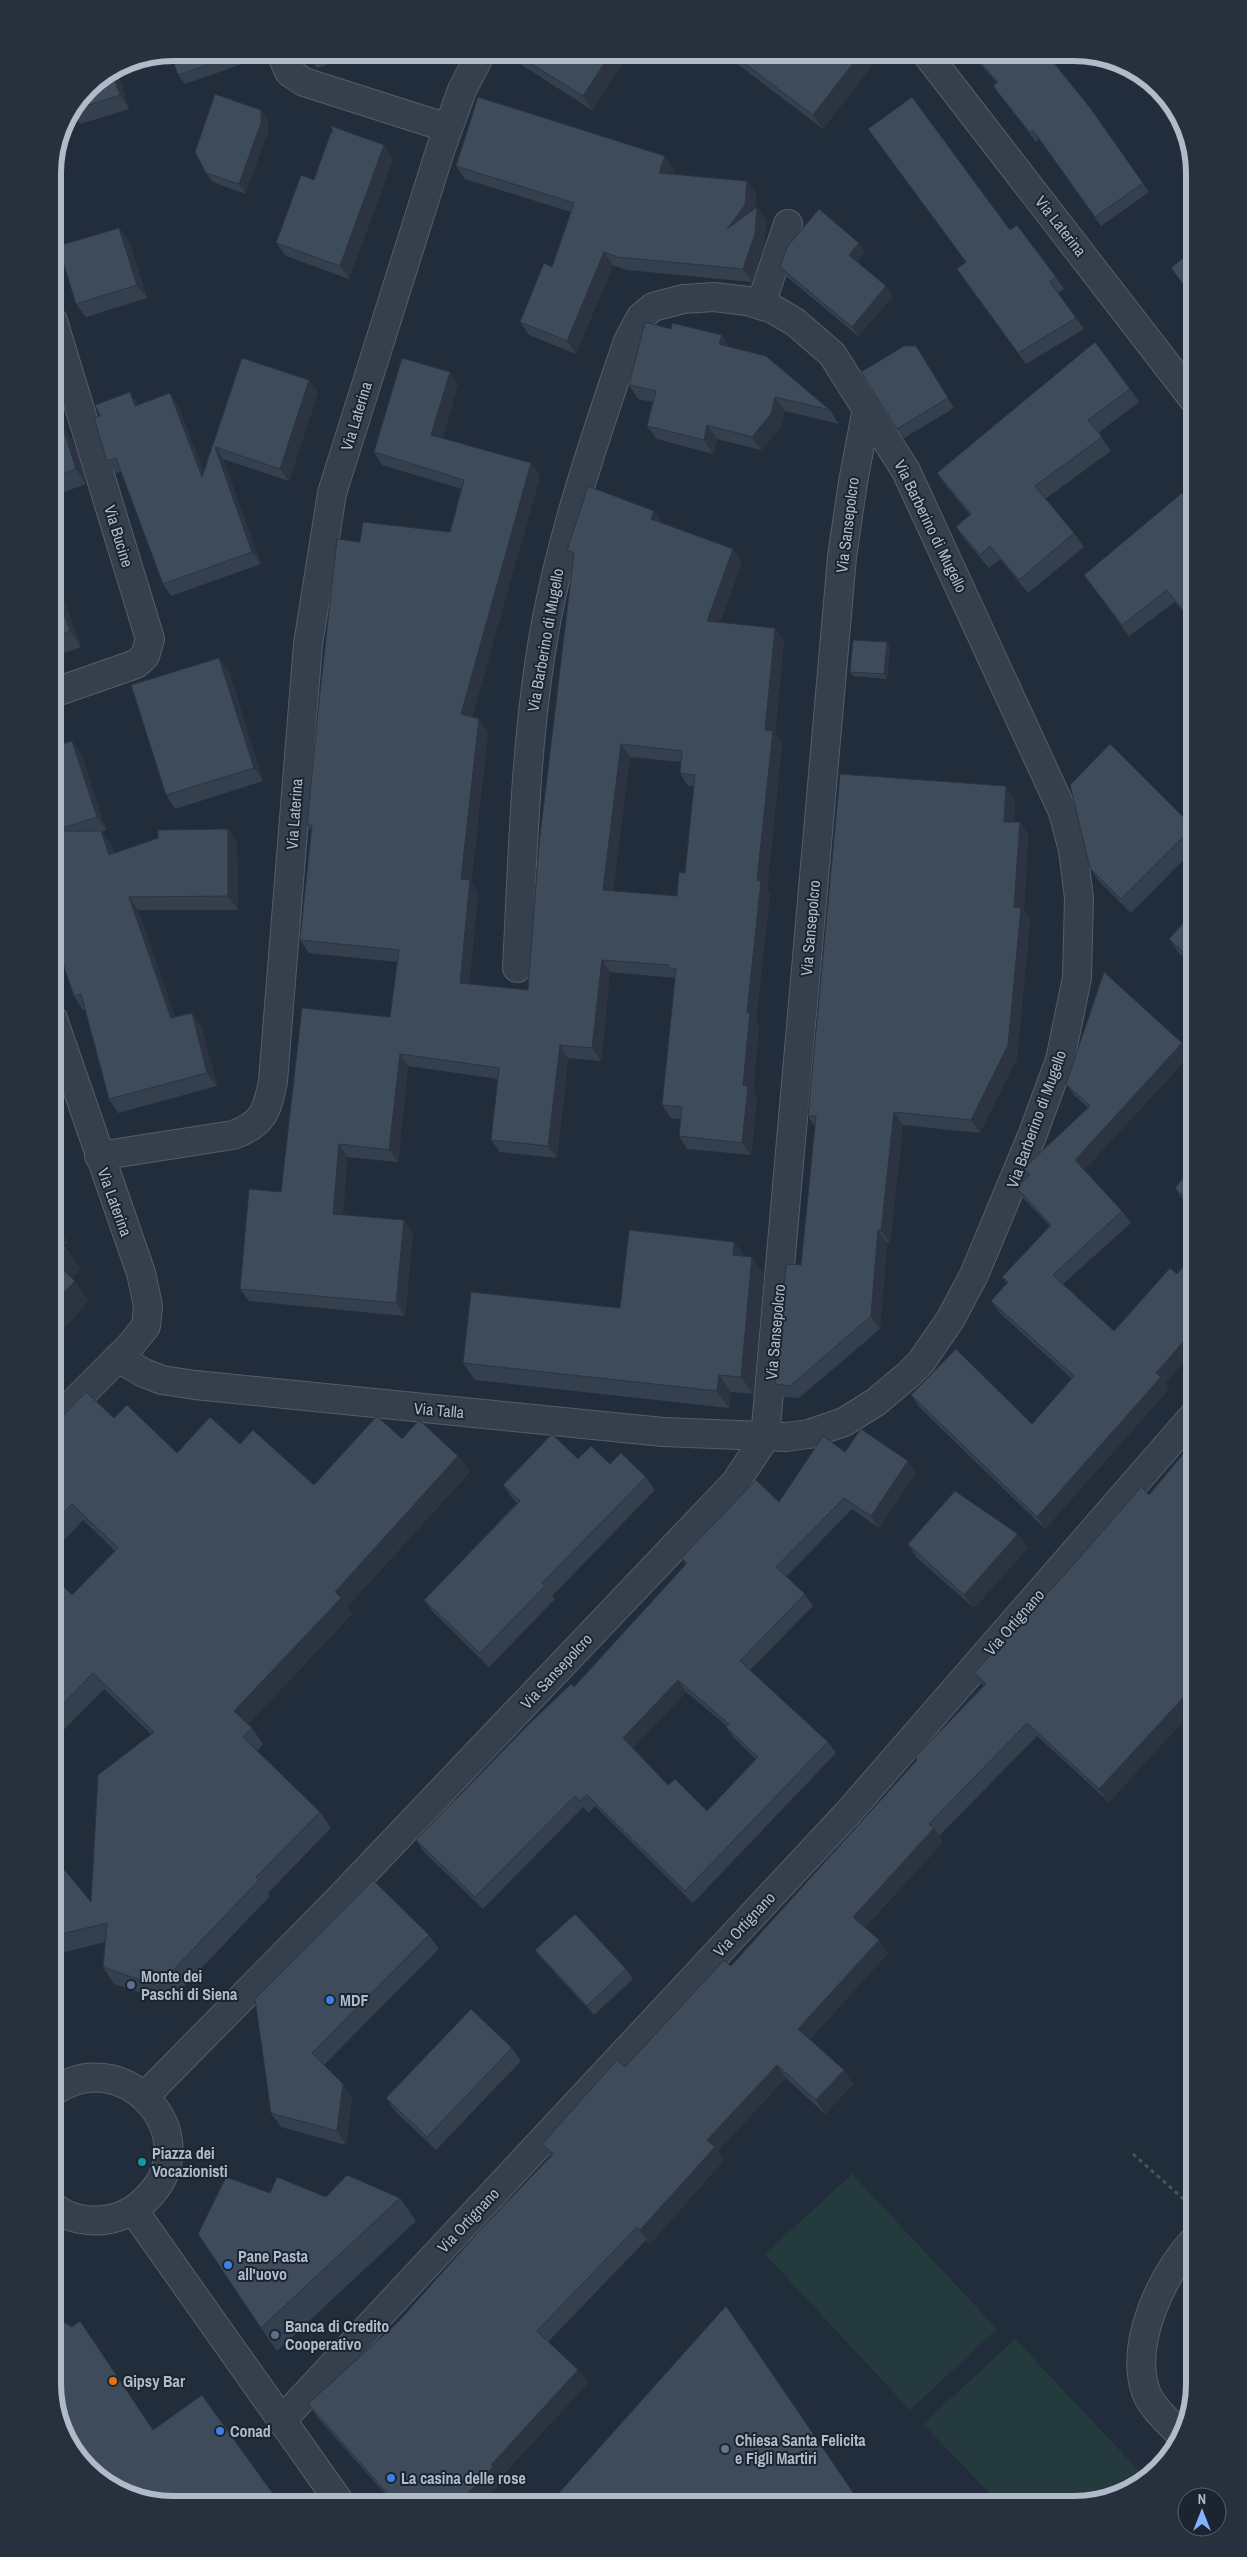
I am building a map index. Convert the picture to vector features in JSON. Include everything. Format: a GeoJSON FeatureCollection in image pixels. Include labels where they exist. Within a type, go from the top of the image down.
{"type":"FeatureCollection","features":[{"type":"Feature","properties":{"kind":"street"},"geometry":{"type":"LineString","coordinates":[[285,61],[289,72],[304,82],[448,128]]}},
{"type":"Feature","properties":{"kind":"street","name":"Via Laterina"},"geometry":{"type":"LineString","coordinates":[[61,1415],[141,1333],[149,1316],[141,1273],[99,1156],[233,1135],[253,1126],[262,1118],[269,1102],[273,1081],[308,644],[324,532],[332,492],[411,236],[462,90],[477,61]]}},
{"type":"Feature","properties":{"kind":"street","name":"Via Laterina"},"geometry":{"type":"LineString","coordinates":[[932,61],[1186,390]]}},
{"type":"Feature","properties":{"kind":"street"},"geometry":{"type":"LineString","coordinates":[[761,304],[788,224]]}},
{"type":"Feature","properties":{"kind":"street","name":"Via Barberino di Mugello"},"geometry":{"type":"LineString","coordinates":[[517,968],[530,731],[545,629],[564,543],[628,341],[646,312],[672,301],[714,297],[761,304],[795,322],[832,354],[906,471],[1064,812],[1073,850],[1079,898],[1076,978],[1060,1060],[1032,1136],[974,1275],[950,1320],[921,1362],[891,1390],[868,1407],[844,1422],[818,1431],[786,1437],[765,1438]]}},
{"type":"Feature","properties":{"kind":"street","name":"Via Bucine"},"geometry":{"type":"LineString","coordinates":[[61,347],[150,640],[145,656],[136,664],[61,690]]}},
{"type":"Feature","properties":{"kind":"street","name":"Via Sansepolcro"},"geometry":{"type":"LineString","coordinates":[[145,2096],[338,1900],[734,1483],[765,1438],[842,557],[853,482],[867,408]]}},
{"type":"Feature","properties":{"kind":"street"},"geometry":{"type":"LineString","coordinates":[[61,1042],[99,1156]]}},
{"type":"Feature","properties":{"kind":"street","name":"Via Talla"},"geometry":{"type":"LineString","coordinates":[[118,1358],[144,1373],[162,1380],[245,1392],[653,1431],[765,1438]]}},
{"type":"Feature","properties":{"kind":"street","name":"Via Ortignano"},"geometry":{"type":"LineString","coordinates":[[281,2421],[848,1813],[1186,1424]]}},
{"type":"Feature","properties":{"kind":"street"},"geometry":{"type":"LineString","coordinates":[[61,2086],[69,2082],[89,2077],[109,2078],[128,2084],[145,2096],[160,2116],[168,2139],[167,2164],[158,2187],[134,2211],[101,2221],[78,2219],[61,2210]]}},
{"type":"Feature","properties":{"kind":"street"},"geometry":{"type":"LineString","coordinates":[[134,2211],[173,2269],[335,2496]]}},
{"type":"Feature","properties":{"kind":"street"},"geometry":{"type":"LineString","coordinates":[[1175,2430],[1152,2403],[1146,2393],[1143,2352],[1150,2313],[1160,2292],[1186,2250]]}},
{"type":"Feature","properties":{"kind":"path"},"geometry":{"type":"LineString","coordinates":[[1133,2154],[1186,2201]]}},
{"type":"Feature","properties":{"kind":"green space"},"geometry":{"type":"Polygon","coordinates":[[[852,2174],[997,2329],[910,2410],[765,2254],[852,2174]]]}},
{"type":"Feature","properties":{"kind":"green space"},"geometry":{"type":"Polygon","coordinates":[[[1015,2339],[1141,2473],[1130,2481],[1095,2494],[1073,2496],[992,2496],[923,2424],[1015,2339]]]}},
{"type":"Feature","properties":{"kind":"building"},"geometry":{"type":"Polygon","coordinates":[[[173,61],[219,61],[178,75],[173,61]]]}},
{"type":"Feature","properties":{"kind":"building"},"geometry":{"type":"Polygon","coordinates":[[[527,61],[606,61],[583,96],[527,61]]]}},
{"type":"Feature","properties":{"kind":"building"},"geometry":{"type":"Polygon","coordinates":[[[742,61],[855,61],[813,115],[742,61]]]}},
{"type":"Feature","properties":{"kind":"building"},"geometry":{"type":"Polygon","coordinates":[[[979,61],[1052,61],[1091,109],[1143,183],[1095,217],[1033,130],[1030,133],[993,86],[998,82],[979,61]]]}},
{"type":"Feature","properties":{"kind":"building"},"geometry":{"type":"Polygon","coordinates":[[[114,78],[120,95],[83,107],[94,94],[114,78]]]}},
{"type":"Feature","properties":{"kind":"building"},"geometry":{"type":"Polygon","coordinates":[[[215,94],[261,110],[261,123],[239,184],[206,173],[195,152],[215,94]]]}},
{"type":"Feature","properties":{"kind":"building"},"geometry":{"type":"Polygon","coordinates":[[[478,97],[665,156],[659,173],[747,181],[745,205],[727,229],[757,207],[755,234],[743,269],[617,257],[604,252],[567,341],[520,322],[544,263],[552,267],[574,203],[456,166],[478,97]]]}},
{"type":"Feature","properties":{"kind":"building"},"geometry":{"type":"Polygon","coordinates":[[[912,97],[1010,230],[1017,225],[1056,277],[1050,282],[1076,318],[1018,353],[957,269],[966,262],[868,129],[912,97]]]}},
{"type":"Feature","properties":{"kind":"building"},"geometry":{"type":"Polygon","coordinates":[[[331,126],[384,145],[340,266],[276,243],[301,175],[314,180],[331,132],[333,133],[331,126]]]}},
{"type":"Feature","properties":{"kind":"building"},"geometry":{"type":"Polygon","coordinates":[[[819,209],[859,243],[849,255],[886,286],[852,327],[780,267],[787,247],[819,209]]]}},
{"type":"Feature","properties":{"kind":"building"},"geometry":{"type":"Polygon","coordinates":[[[119,228],[137,285],[76,304],[61,256],[61,245],[119,228]]]}},
{"type":"Feature","properties":{"kind":"building"},"geometry":{"type":"Polygon","coordinates":[[[1186,256],[1186,288],[1171,268],[1186,256]]]}},
{"type":"Feature","properties":{"kind":"building"},"geometry":{"type":"Polygon","coordinates":[[[645,322],[671,329],[672,323],[722,335],[719,344],[766,356],[830,410],[775,397],[771,414],[752,437],[707,425],[704,440],[647,426],[656,391],[629,385],[645,322]]]}},
{"type":"Feature","properties":{"kind":"building"},"geometry":{"type":"Polygon","coordinates":[[[1095,342],[1130,389],[1088,420],[1102,437],[1035,486],[1074,533],[1019,580],[990,546],[980,555],[956,527],[971,514],[937,473],[1095,342]]]}},
{"type":"Feature","properties":{"kind":"building"},"geometry":{"type":"Polygon","coordinates":[[[904,346],[916,346],[948,398],[897,429],[861,372],[904,346]]]}},
{"type":"Feature","properties":{"kind":"building"},"geometry":{"type":"Polygon","coordinates":[[[242,358],[309,380],[280,469],[215,447],[252,552],[163,584],[116,458],[107,461],[94,418],[100,416],[95,405],[130,392],[135,406],[170,393],[202,477],[242,358]]]}},
{"type":"Feature","properties":{"kind":"building"},"geometry":{"type":"Polygon","coordinates":[[[402,358],[450,372],[431,435],[531,463],[461,714],[479,719],[461,879],[470,880],[460,983],[528,990],[539,844],[574,553],[567,550],[588,486],[654,511],[651,519],[733,549],[707,621],[775,628],[765,730],[773,731],[757,880],[761,881],[747,1012],[750,1013],[743,1085],[748,1086],[742,1143],[679,1136],[682,1107],[662,1105],[676,969],[669,968],[669,965],[602,960],[592,1048],[560,1045],[548,1146],[491,1140],[499,1068],[400,1054],[389,1150],[339,1144],[333,1214],[404,1220],[396,1303],[240,1289],[249,1189],[281,1192],[302,1008],[390,1017],[399,950],[300,940],[312,825],[307,825],[337,539],[360,542],[363,522],[450,532],[464,480],[374,452],[402,358]],[[621,744],[603,890],[677,896],[679,872],[685,873],[695,775],[680,773],[682,751],[621,744]]]}},
{"type":"Feature","properties":{"kind":"building"},"geometry":{"type":"Polygon","coordinates":[[[61,425],[76,469],[61,474],[61,425]]]}},
{"type":"Feature","properties":{"kind":"building"},"geometry":{"type":"Polygon","coordinates":[[[1182,493],[1186,498],[1186,614],[1167,590],[1122,625],[1084,575],[1182,493]]]}},
{"type":"Feature","properties":{"kind":"building"},"geometry":{"type":"Polygon","coordinates":[[[61,606],[70,631],[61,635],[61,606]]]}},
{"type":"Feature","properties":{"kind":"building"},"geometry":{"type":"Polygon","coordinates":[[[853,640],[887,642],[884,674],[850,672],[853,640]]]}},
{"type":"Feature","properties":{"kind":"building"},"geometry":{"type":"Polygon","coordinates":[[[219,658],[254,768],[166,795],[131,685],[219,658]]]}},
{"type":"Feature","properties":{"kind":"building"},"geometry":{"type":"Polygon","coordinates":[[[72,741],[97,817],[61,828],[61,744],[72,741]]]}},
{"type":"Feature","properties":{"kind":"building"},"geometry":{"type":"Polygon","coordinates":[[[1110,744],[1186,820],[1186,834],[1121,899],[1090,868],[1070,785],[1110,744]]]}},
{"type":"Feature","properties":{"kind":"building"},"geometry":{"type":"Polygon","coordinates":[[[840,774],[1006,786],[1004,822],[1020,822],[1014,907],[1021,908],[1008,1045],[971,1120],[894,1112],[881,1231],[878,1230],[871,1316],[790,1386],[775,1384],[786,1264],[801,1265],[816,1116],[808,1116],[840,774]]]}},
{"type":"Feature","properties":{"kind":"building"},"geometry":{"type":"Polygon","coordinates":[[[228,829],[228,896],[129,897],[171,1018],[192,1013],[207,1073],[109,1099],[81,994],[74,996],[61,958],[61,831],[101,831],[109,855],[158,838],[158,830],[228,829]]]}},
{"type":"Feature","properties":{"kind":"building"},"geometry":{"type":"Polygon","coordinates":[[[1186,920],[1186,955],[1169,939],[1186,920]]]}},
{"type":"Feature","properties":{"kind":"building"},"geometry":{"type":"Polygon","coordinates":[[[1104,972],[1182,1043],[1075,1160],[1122,1211],[1053,1275],[1114,1331],[1170,1268],[1177,1274],[1186,1263],[1186,1338],[1156,1373],[1161,1377],[1037,1517],[911,1395],[956,1349],[1032,1424],[1074,1376],[991,1301],[1008,1282],[1002,1277],[1051,1225],[1016,1187],[1030,1175],[1023,1169],[1090,1106],[1066,1084],[1104,972]]]}},
{"type":"Feature","properties":{"kind":"building"},"geometry":{"type":"Polygon","coordinates":[[[1186,1175],[1186,1198],[1175,1188],[1186,1175]]]}},
{"type":"Feature","properties":{"kind":"building"},"geometry":{"type":"Polygon","coordinates":[[[629,1230],[734,1242],[733,1255],[752,1257],[741,1377],[719,1375],[717,1391],[463,1363],[471,1292],[620,1308],[629,1230]]]}},
{"type":"Feature","properties":{"kind":"building"},"geometry":{"type":"Polygon","coordinates":[[[61,1243],[66,1248],[61,1253],[61,1243]]]}},
{"type":"Feature","properties":{"kind":"building"},"geometry":{"type":"Polygon","coordinates":[[[61,1268],[75,1281],[61,1296],[61,1268]]]}},
{"type":"Feature","properties":{"kind":"building"},"geometry":{"type":"Polygon","coordinates":[[[86,1392],[114,1418],[127,1405],[177,1453],[210,1417],[240,1444],[253,1430],[314,1485],[377,1416],[402,1439],[419,1420],[458,1456],[335,1592],[341,1598],[234,1711],[252,1728],[243,1737],[320,1812],[256,1877],[259,1880],[158,1986],[103,1967],[107,1923],[61,1934],[61,1866],[91,1902],[98,1775],[154,1732],[93,1673],[61,1706],[61,1584],[72,1595],[118,1548],[72,1504],[61,1516],[61,1418],[86,1392]]]}},
{"type":"Feature","properties":{"kind":"building"},"geometry":{"type":"Polygon","coordinates":[[[861,1429],[908,1461],[871,1516],[844,1498],[776,1567],[805,1594],[740,1661],[828,1742],[685,1891],[587,1795],[580,1801],[575,1796],[475,1897],[416,1840],[527,1726],[571,1684],[574,1687],[687,1563],[681,1558],[756,1480],[779,1502],[823,1436],[845,1452],[861,1429]],[[678,1680],[623,1738],[668,1785],[675,1779],[707,1811],[758,1757],[726,1727],[729,1724],[678,1680]]]}},
{"type":"Feature","properties":{"kind":"building"},"geometry":{"type":"Polygon","coordinates":[[[552,1434],[578,1459],[591,1446],[610,1464],[621,1453],[646,1477],[542,1583],[545,1586],[480,1653],[424,1600],[520,1501],[503,1485],[552,1434]]]}},
{"type":"Feature","properties":{"kind":"building"},"geometry":{"type":"Polygon","coordinates":[[[1186,1451],[1186,1695],[1099,1789],[1027,1723],[929,1824],[934,1828],[853,1917],[879,1940],[798,2029],[844,2070],[816,2100],[777,2065],[707,2140],[715,2147],[640,2230],[637,2227],[537,2331],[578,2370],[491,2465],[493,2467],[466,2496],[390,2496],[308,2404],[399,2321],[481,2229],[553,2154],[542,2144],[617,2060],[625,2067],[724,1960],[731,1966],[917,1760],[915,1757],[986,1684],[974,1673],[1067,1572],[1141,1487],[1149,1495],[1186,1451]]]}},
{"type":"Feature","properties":{"kind":"building"},"geometry":{"type":"Polygon","coordinates":[[[955,1491],[1018,1534],[964,1595],[908,1544],[955,1491]]]}},
{"type":"Feature","properties":{"kind":"building"},"geometry":{"type":"Polygon","coordinates":[[[373,1880],[429,1935],[312,2053],[343,2084],[337,2131],[271,2113],[255,1999],[373,1880]]]}},
{"type":"Feature","properties":{"kind":"building"},"geometry":{"type":"Polygon","coordinates":[[[575,1914],[626,1969],[587,2006],[535,1950],[575,1914]]]}},
{"type":"Feature","properties":{"kind":"building"},"geometry":{"type":"Polygon","coordinates":[[[471,2009],[512,2048],[427,2137],[386,2098],[471,2009]]]}},
{"type":"Feature","properties":{"kind":"building"},"geometry":{"type":"Polygon","coordinates":[[[347,2175],[400,2198],[261,2328],[198,2234],[226,2177],[270,2193],[277,2177],[326,2197],[347,2175]]]}},
{"type":"Feature","properties":{"kind":"building","name":"Chiesa Santa Felicita e Figli Martiri"},"geometry":{"type":"Polygon","coordinates":[[[726,2306],[856,2496],[556,2496],[726,2306]]]}},
{"type":"Feature","properties":{"kind":"building"},"geometry":{"type":"Polygon","coordinates":[[[61,2321],[72,2327],[80,2321],[153,2430],[202,2395],[275,2496],[166,2496],[152,2494],[131,2487],[105,2473],[84,2452],[76,2440],[67,2419],[63,2405],[61,2383],[61,2321]]]}},
{"type":"Feature","properties":{"kind":"place","name":"Monte dei Paschi di Siena"},"geometry":{"type":"Point","coordinates":[131,1985]}},
{"type":"Feature","properties":{"kind":"place","name":"MDF"},"geometry":{"type":"Point","coordinates":[330,2000]}},
{"type":"Feature","properties":{"kind":"place","name":"Piazza dei Vocazionisti"},"geometry":{"type":"Point","coordinates":[142,2162]}},
{"type":"Feature","properties":{"kind":"place","name":"Pane Pasta all'uovo"},"geometry":{"type":"Point","coordinates":[228,2265]}},
{"type":"Feature","properties":{"kind":"place","name":"Banca di Credito Cooperativo"},"geometry":{"type":"Point","coordinates":[275,2335]}},
{"type":"Feature","properties":{"kind":"place","name":"Gipsy Bar"},"geometry":{"type":"Point","coordinates":[113,2381]}},
{"type":"Feature","properties":{"kind":"place","name":"Conad"},"geometry":{"type":"Point","coordinates":[220,2431]}},
{"type":"Feature","properties":{"kind":"place","name":"Chiesa Santa Felicita e Figli Martiri"},"geometry":{"type":"Point","coordinates":[725,2449]}},
{"type":"Feature","properties":{"kind":"place","name":"La casina delle rose"},"geometry":{"type":"Point","coordinates":[391,2478]}}]}
